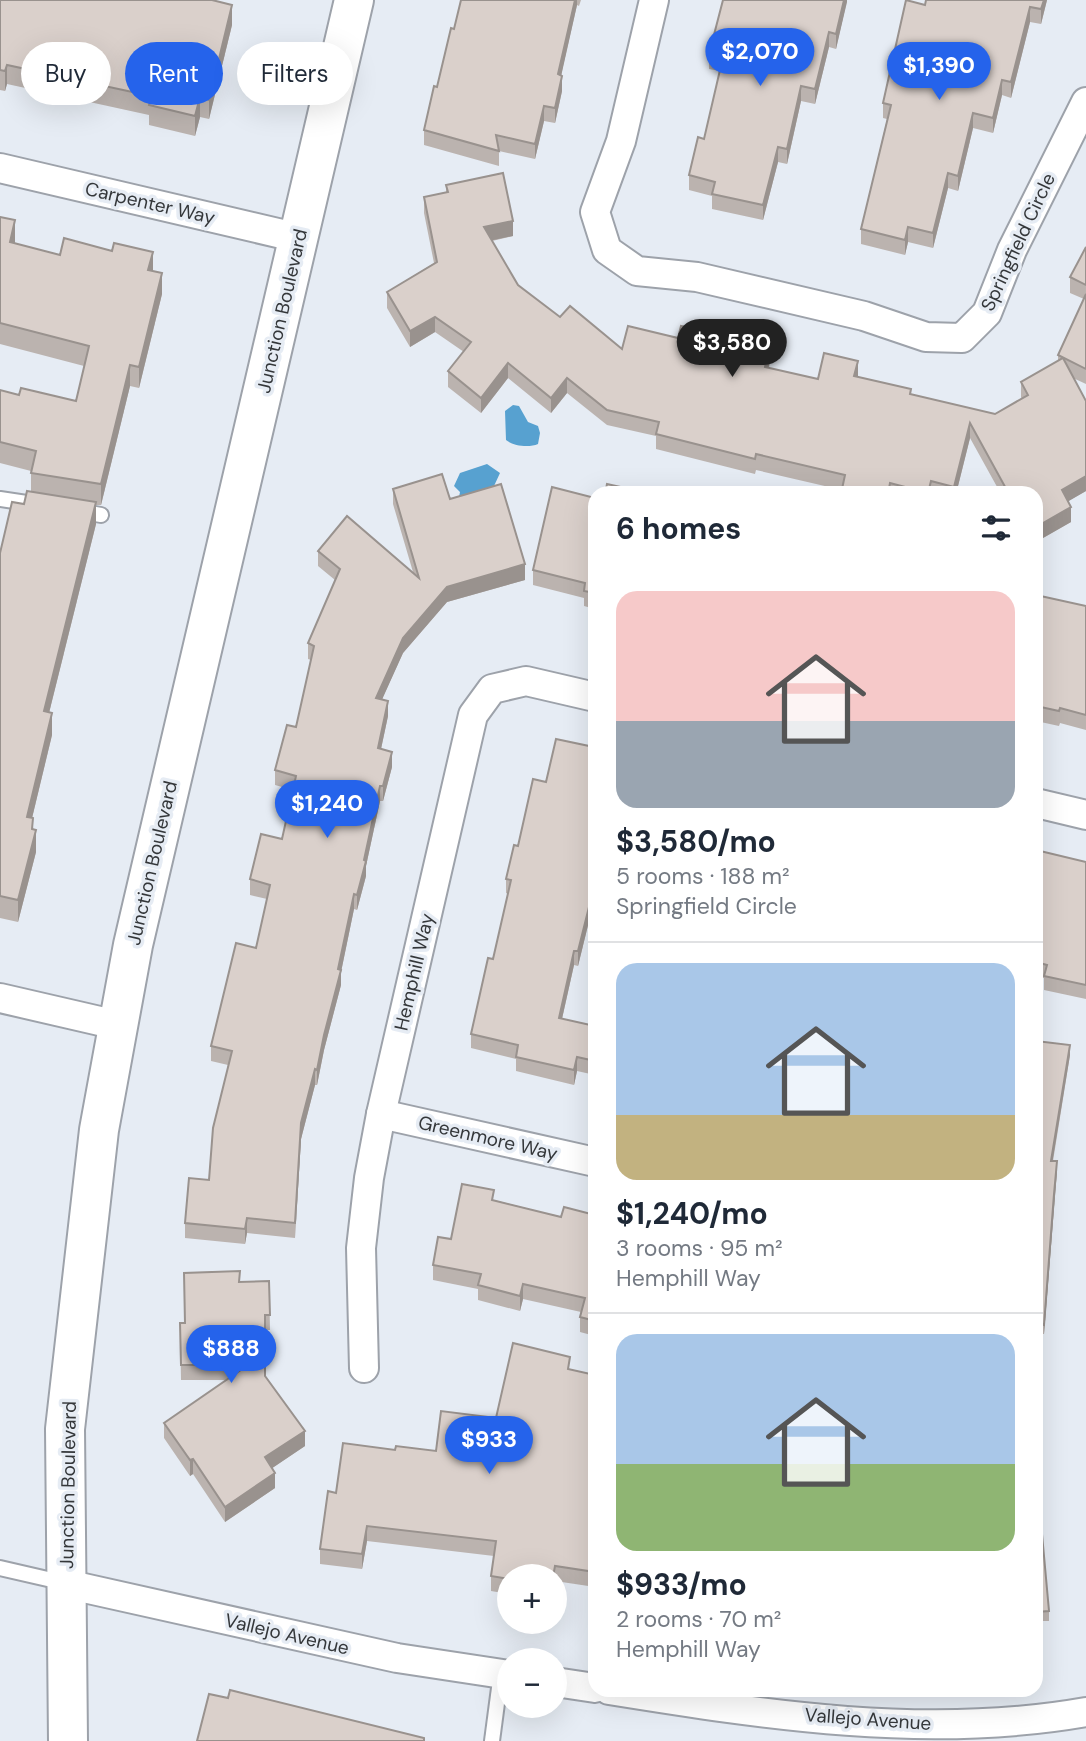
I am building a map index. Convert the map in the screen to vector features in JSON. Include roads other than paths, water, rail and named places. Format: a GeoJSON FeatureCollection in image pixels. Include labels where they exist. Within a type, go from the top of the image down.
{"type":"FeatureCollection","features":[{"type":"Feature","properties":{"kind":"main road","name":"Junction Boulevard"},"geometry":{"type":"LineString","coordinates":[[68,1741],[65,1429],[99,1130],[139,918],[354,0]]}},
{"type":"Feature","properties":{"kind":"street","name":"Springfield Circle"},"geometry":{"type":"LineString","coordinates":[[654,0],[621,141],[595,212],[607,250],[637,271],[697,277],[864,316],[926,337],[962,338],[987,313],[1012,250],[1086,102]]}},
{"type":"Feature","properties":{"kind":"street","name":"Carpenter Way"},"geometry":{"type":"LineString","coordinates":[[0,168],[299,238]]}},
{"type":"Feature","properties":{"kind":"street","name":"Hemphill Way"},"geometry":{"type":"LineString","coordinates":[[364,1368],[361,1248],[369,1178],[381,1114],[473,715],[492,689],[526,681],[588,695]]}},
{"type":"Feature","properties":{"kind":"street"},"geometry":{"type":"LineString","coordinates":[[1043,805],[1086,815]]}},
{"type":"Feature","properties":{"kind":"street"},"geometry":{"type":"LineString","coordinates":[[0,998],[117,1024]]}},
{"type":"Feature","properties":{"kind":"street","name":"Greenmore Way"},"geometry":{"type":"LineString","coordinates":[[381,1114],[588,1160]]}},
{"type":"Feature","properties":{"kind":"street","name":"Vallejo Avenue"},"geometry":{"type":"LineString","coordinates":[[66,1584],[397,1658],[497,1673]]}},
{"type":"Feature","properties":{"kind":"street"},"geometry":{"type":"LineString","coordinates":[[567,1684],[588,1687]]}},
{"type":"Feature","properties":{"kind":"street","name":"Vallejo Avenue"},"geometry":{"type":"LineString","coordinates":[[679,1697],[855,1722],[909,1724],[1000,1723],[1086,1712]]}},
{"type":"Feature","properties":{"kind":"lane"},"geometry":{"type":"LineString","coordinates":[[0,499],[102,515]]}},
{"type":"Feature","properties":{"kind":"lane"},"geometry":{"type":"LineString","coordinates":[[0,1568],[66,1584]]}},
{"type":"Feature","properties":{"kind":"lane"},"geometry":{"type":"LineString","coordinates":[[492,1741],[497,1715]]}},
{"type":"Feature","properties":{"kind":"water"},"geometry":{"type":"Polygon","coordinates":[[[513,405],[519,406],[528,422],[538,426],[538,444],[521,446],[506,440],[505,411],[513,405]]]}},
{"type":"Feature","properties":{"kind":"water"},"geometry":{"type":"Polygon","coordinates":[[[487,464],[500,473],[494,486],[459,497],[460,492],[454,486],[460,473],[487,464]]]}}]}
